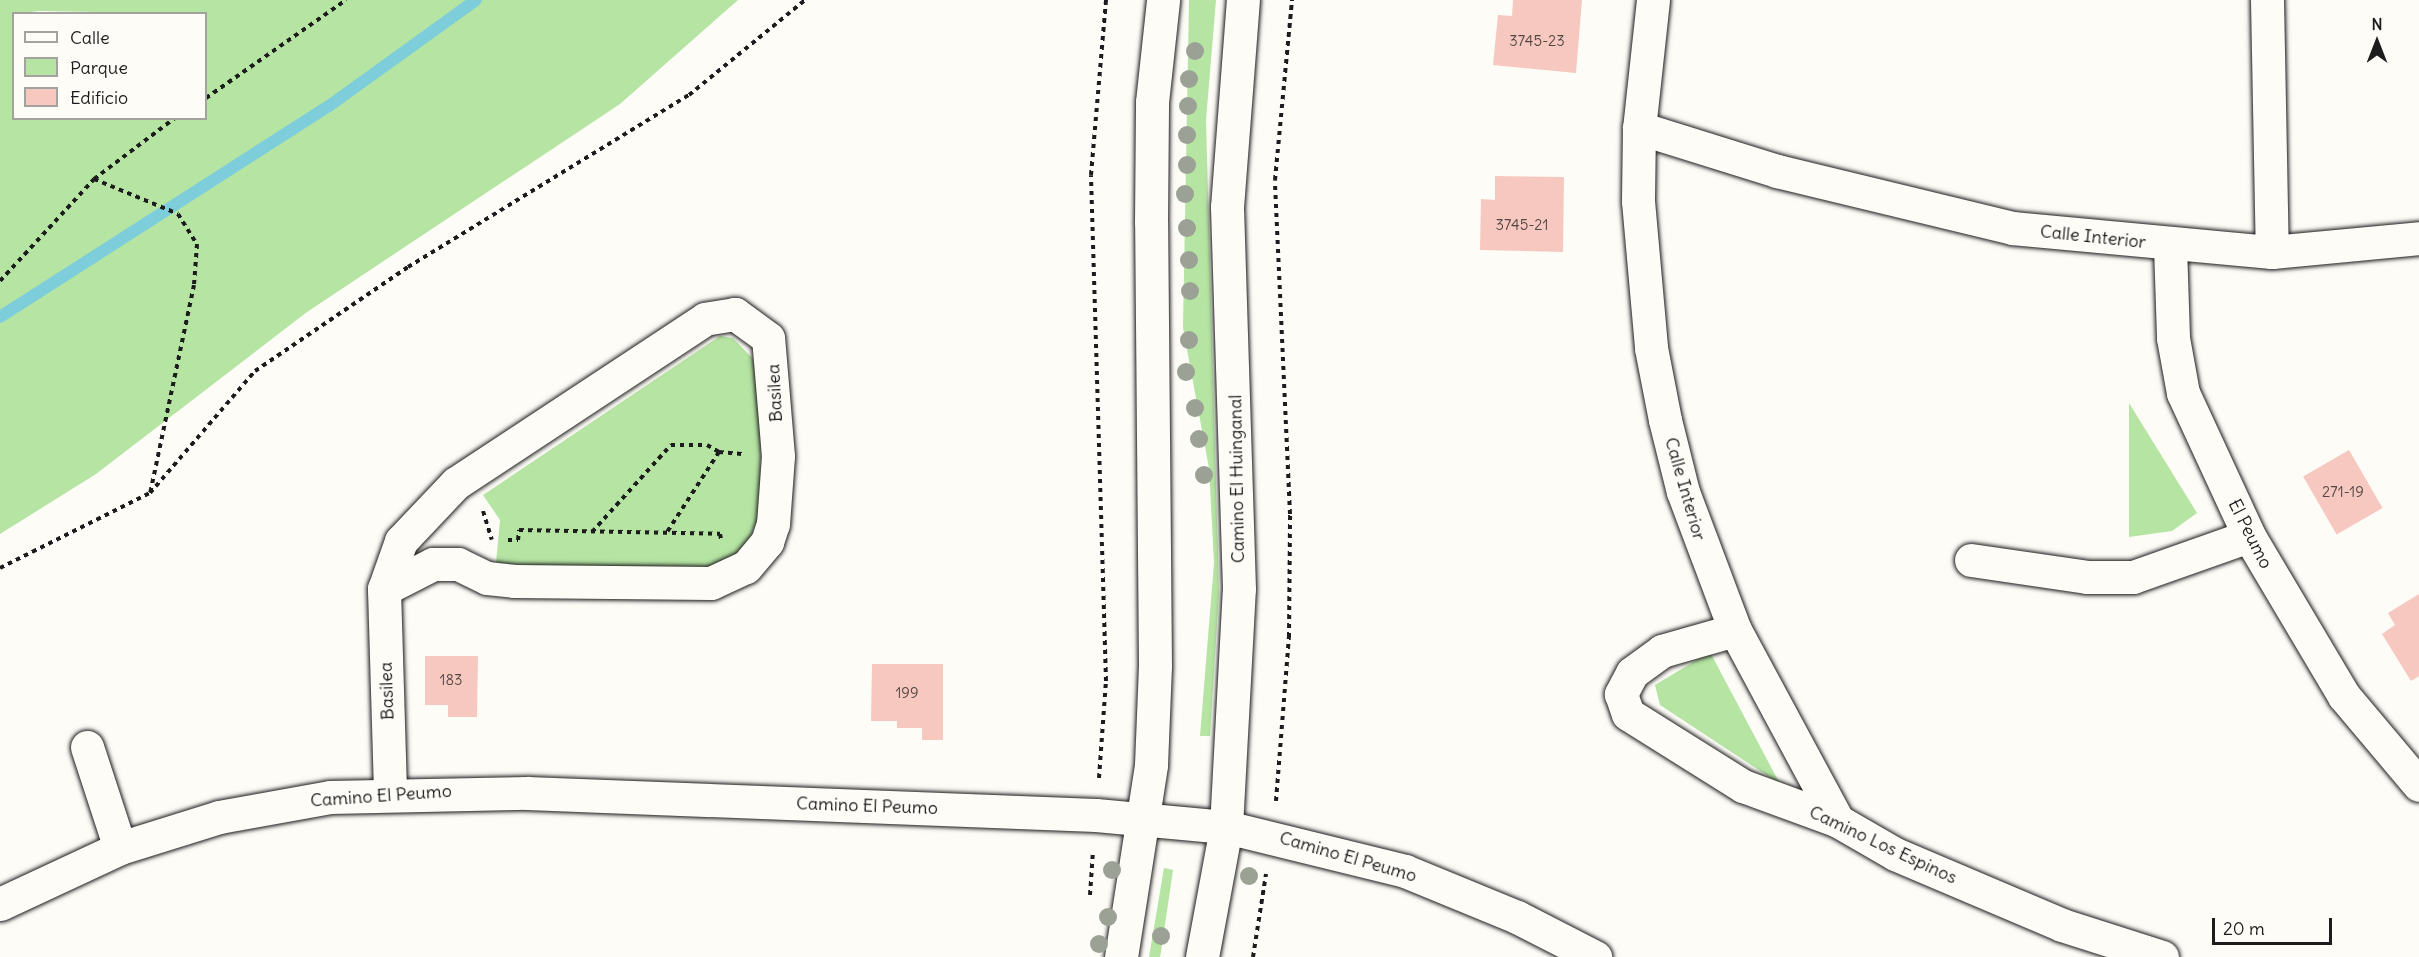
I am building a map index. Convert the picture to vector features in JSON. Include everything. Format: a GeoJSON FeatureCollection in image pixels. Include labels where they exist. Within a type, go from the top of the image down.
{"type":"FeatureCollection","features":[{"type":"Feature","properties":{"kind":"street"},"geometry":{"type":"LineString","coordinates":[[1121,957],[1143,819],[1155,666],[1152,102],[1163,0]]}},
{"type":"Feature","properties":{"kind":"street","name":"Camino El Huinganal"},"geometry":{"type":"LineString","coordinates":[[1202,957],[1226,826],[1239,589],[1227,207],[1243,0]]}},
{"type":"Feature","properties":{"kind":"street","name":"Calle Interior"},"geometry":{"type":"LineString","coordinates":[[1653,0],[1640,128],[1642,275],[1655,369],[1683,492],[1735,630],[1838,821]]}},
{"type":"Feature","properties":{"kind":"street"},"geometry":{"type":"LineString","coordinates":[[2267,0],[2272,252]]}},
{"type":"Feature","properties":{"kind":"street","name":"Calle Interior"},"geometry":{"type":"LineString","coordinates":[[1640,128],[1777,171],[2012,228],[2170,246],[2272,252],[2419,238]]}},
{"type":"Feature","properties":{"kind":"street","name":"El Peumo"},"geometry":{"type":"LineString","coordinates":[[2170,246],[2172,326],[2183,393],[2249,536],[2343,696],[2419,785]]}},
{"type":"Feature","properties":{"kind":"street","name":"Basilea"},"geometry":{"type":"LineString","coordinates":[[384,589],[433,564],[458,564],[487,578],[711,583],[734,575],[767,542],[778,456],[772,350],[760,328],[735,314],[705,319],[456,483],[400,541],[384,589],[390,793]]}},
{"type":"Feature","properties":{"kind":"street"},"geometry":{"type":"LineString","coordinates":[[1971,560],[2087,577],[2133,577],[2249,536]]}},
{"type":"Feature","properties":{"kind":"street","name":"Camino Los Espinos"},"geometry":{"type":"LineString","coordinates":[[1735,630],[1662,651],[1632,674],[1621,694],[1628,714],[1743,786],[1838,821],[1895,854],[2062,925],[2162,957]]}},
{"type":"Feature","properties":{"kind":"street"},"geometry":{"type":"LineString","coordinates":[[87,747],[120,848]]}},
{"type":"Feature","properties":{"kind":"street","name":"Camino El Peumo"},"geometry":{"type":"LineString","coordinates":[[0,904],[120,848],[260,808],[390,793],[504,792],[1096,815],[1226,826],[1272,836],[1416,875],[1595,957]]}},
{"type":"Feature","properties":{"kind":"path"},"geometry":{"type":"LineString","coordinates":[[207,97],[346,0]]}},
{"type":"Feature","properties":{"kind":"path"},"geometry":{"type":"LineString","coordinates":[[0,568],[150,493],[255,371],[408,267],[688,95],[805,0]]}},
{"type":"Feature","properties":{"kind":"path"},"geometry":{"type":"LineString","coordinates":[[1090,902],[1106,681],[1091,175],[1106,0]]}},
{"type":"Feature","properties":{"kind":"path"},"geometry":{"type":"LineString","coordinates":[[1253,957],[1272,836],[1288,648],[1290,526],[1275,180],[1292,0]]}},
{"type":"Feature","properties":{"kind":"path"},"geometry":{"type":"LineString","coordinates":[[0,281],[94,179],[173,120]]}},
{"type":"Feature","properties":{"kind":"path"},"geometry":{"type":"LineString","coordinates":[[94,179],[177,214],[197,244],[194,285],[150,493]]}},
{"type":"Feature","properties":{"kind":"path"},"geometry":{"type":"LineString","coordinates":[[592,532],[671,445],[708,445],[719,452],[667,533]]}},
{"type":"Feature","properties":{"kind":"path"},"geometry":{"type":"LineString","coordinates":[[456,483],[480,504],[492,540],[487,578]]}},
{"type":"Feature","properties":{"kind":"path"},"geometry":{"type":"LineString","coordinates":[[492,540],[518,540],[519,530],[720,534],[734,575]]}},
{"type":"Feature","properties":{"kind":"green space"},"geometry":{"type":"Polygon","coordinates":[[[0,0],[738,0],[620,104],[307,312],[96,474],[0,534],[0,0]]]}},
{"type":"Feature","properties":{"kind":"green space"},"geometry":{"type":"Polygon","coordinates":[[[1189,0],[1216,0],[1206,120],[1219,593],[1210,736],[1200,736],[1214,563],[1209,468],[1183,328],[1189,0]]]}},
{"type":"Feature","properties":{"kind":"green space"},"geometry":{"type":"Polygon","coordinates":[[[720,336],[733,338],[753,359],[761,387],[760,512],[750,538],[730,560],[701,574],[496,563],[500,520],[483,495],[720,336]]]}},
{"type":"Feature","properties":{"kind":"green space"},"geometry":{"type":"Polygon","coordinates":[[[2129,403],[2197,513],[2172,531],[2129,537],[2129,403]]]}},
{"type":"Feature","properties":{"kind":"green space"},"geometry":{"type":"Polygon","coordinates":[[[1710,652],[1780,784],[1660,705],[1655,685],[1710,652]]]}},
{"type":"Feature","properties":{"kind":"green space"},"geometry":{"type":"Polygon","coordinates":[[[1164,868],[1173,870],[1161,952],[1160,957],[1149,957],[1164,868]]]}},
{"type":"Feature","properties":{"kind":"building"},"geometry":{"type":"Polygon","coordinates":[[[1513,0],[1582,0],[1576,73],[1493,65],[1498,15],[1512,16],[1513,0]]]}},
{"type":"Feature","properties":{"kind":"building"},"geometry":{"type":"Polygon","coordinates":[[[1495,176],[1564,177],[1563,252],[1480,250],[1481,199],[1495,200],[1495,176]]]}},
{"type":"Feature","properties":{"kind":"building"},"geometry":{"type":"Polygon","coordinates":[[[2349,450],[2382,508],[2337,535],[2303,476],[2349,450]]]}},
{"type":"Feature","properties":{"kind":"building"},"geometry":{"type":"Polygon","coordinates":[[[2419,594],[2419,676],[2411,681],[2382,634],[2395,625],[2388,613],[2419,594]]]}},
{"type":"Feature","properties":{"kind":"building"},"geometry":{"type":"Polygon","coordinates":[[[425,656],[478,656],[477,717],[448,717],[448,705],[425,705],[425,656]]]}},
{"type":"Feature","properties":{"kind":"building"},"geometry":{"type":"Polygon","coordinates":[[[872,664],[943,664],[943,740],[922,740],[922,728],[897,728],[897,721],[871,721],[872,664]]]}},
{"type":"Feature","properties":{"kind":"waterway"},"geometry":{"type":"LineString","coordinates":[[0,317],[329,106],[476,0]]}}]}
